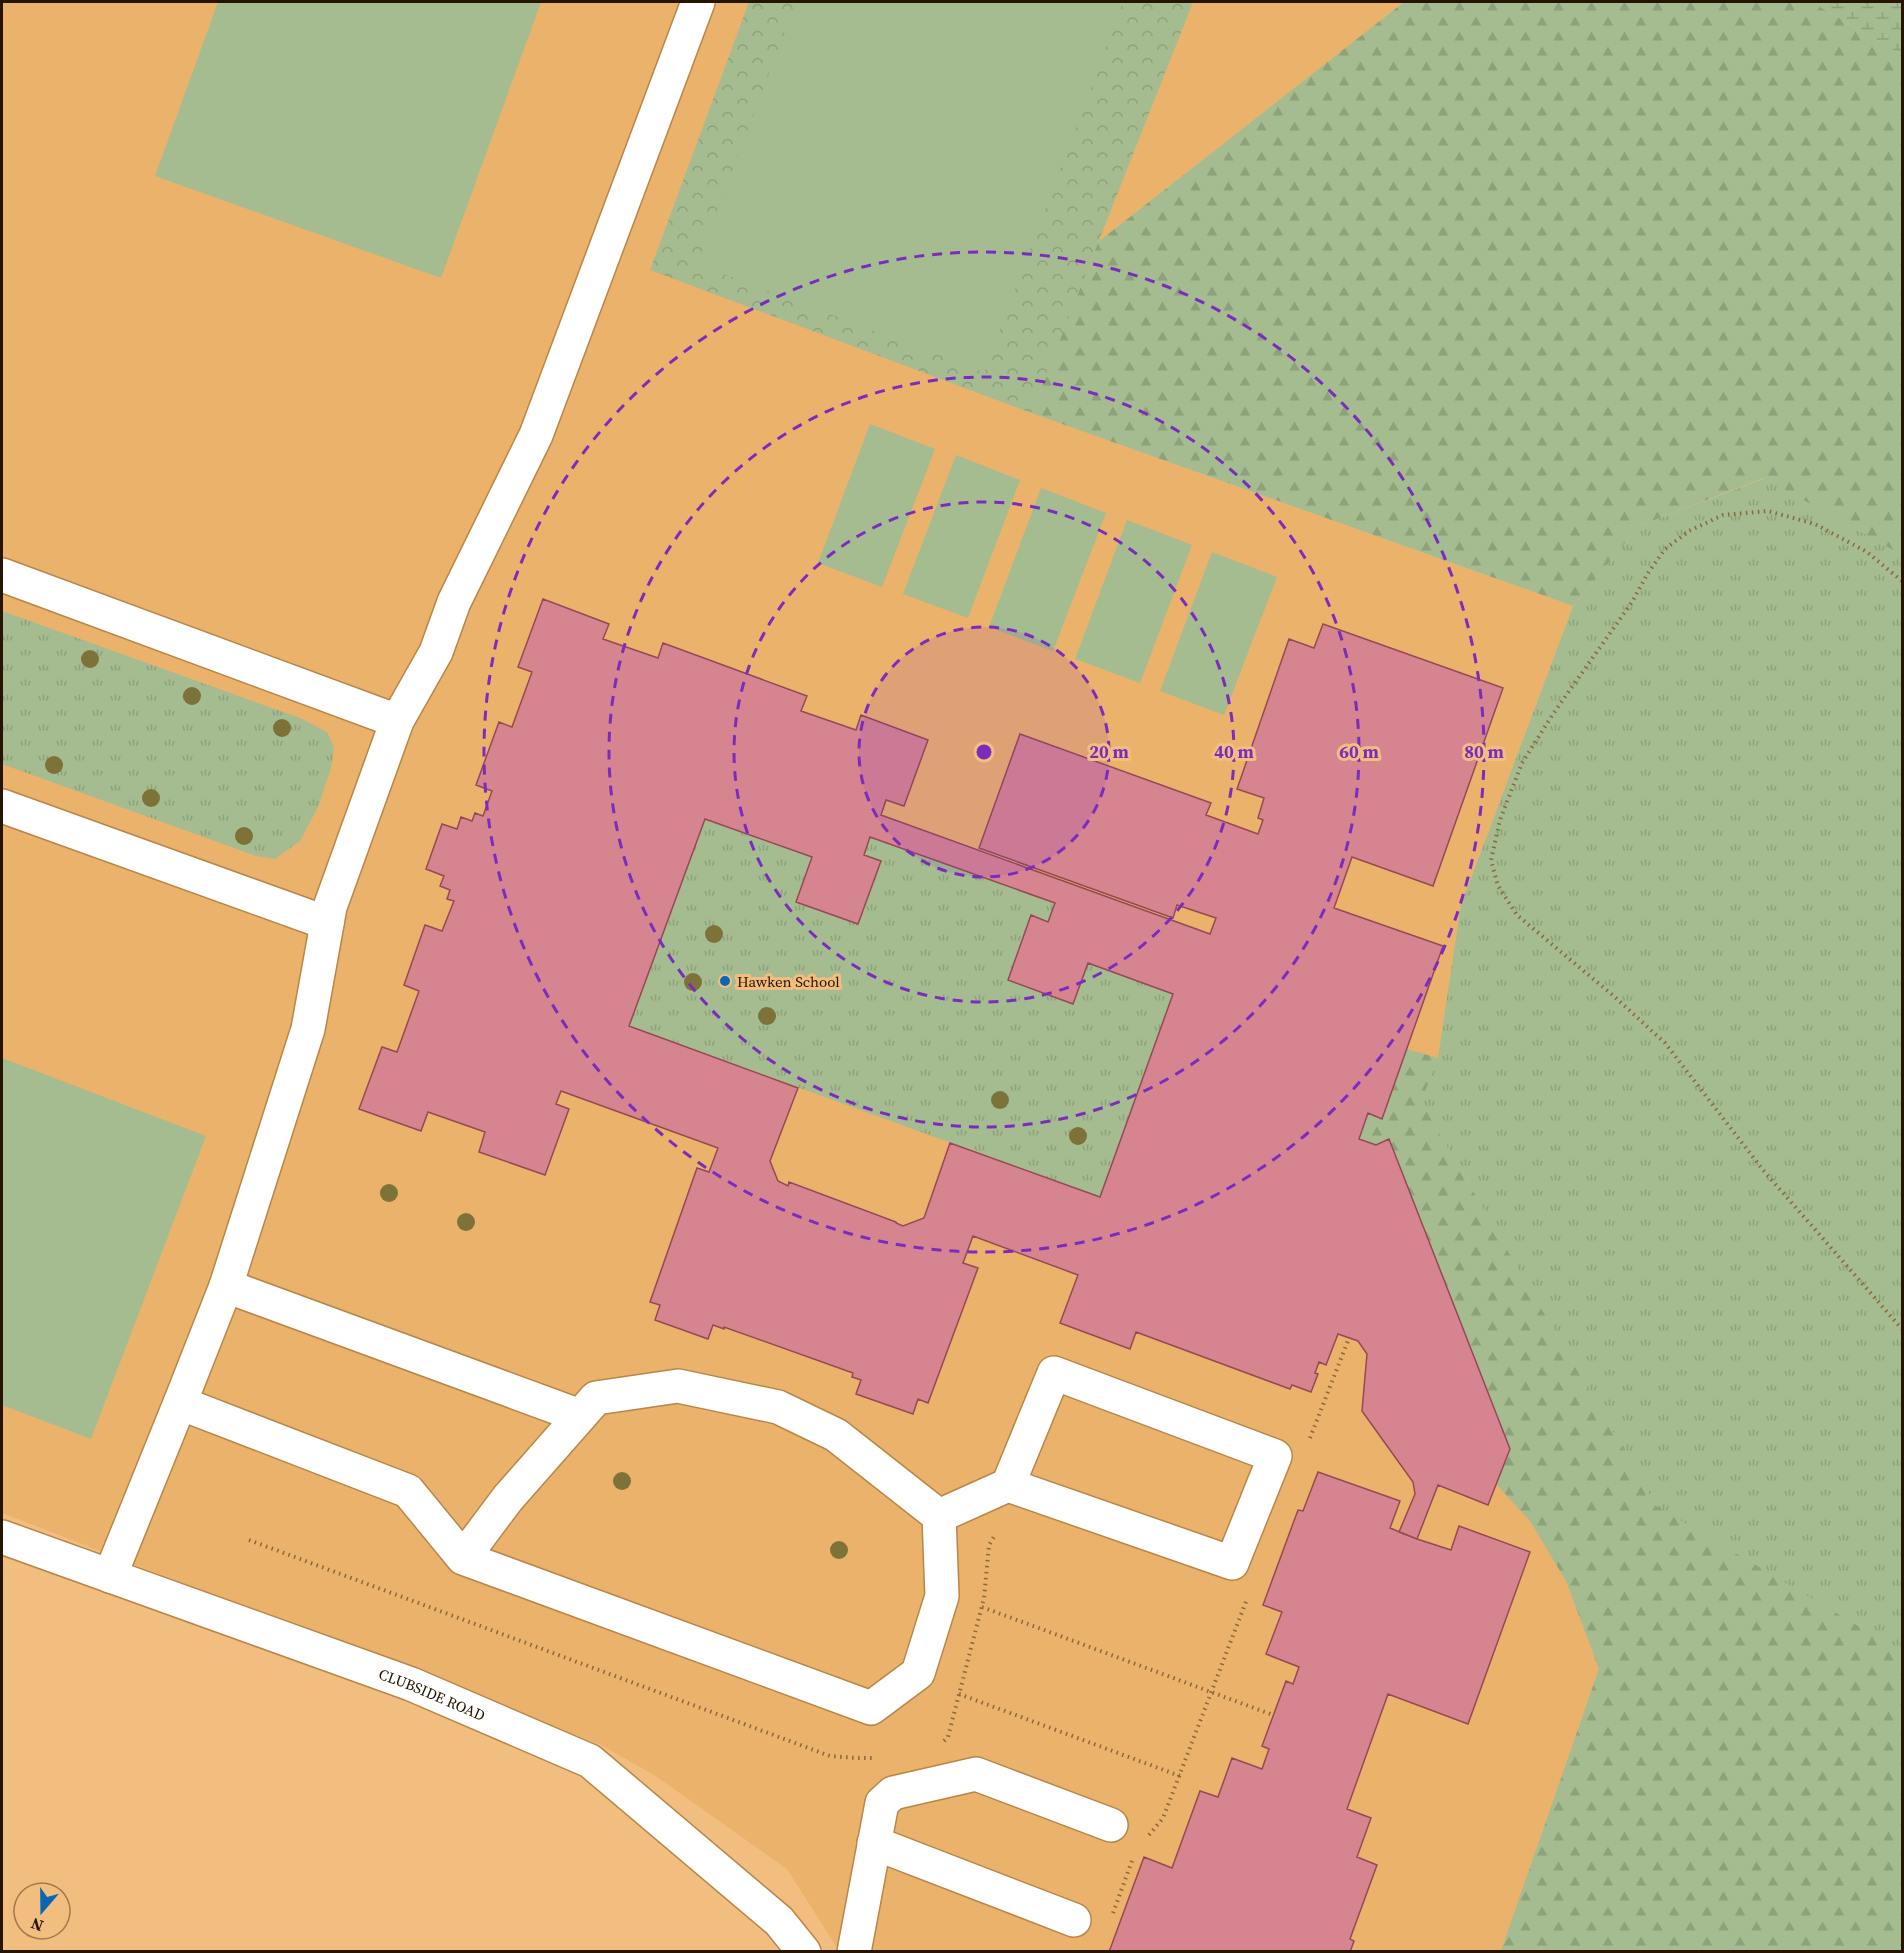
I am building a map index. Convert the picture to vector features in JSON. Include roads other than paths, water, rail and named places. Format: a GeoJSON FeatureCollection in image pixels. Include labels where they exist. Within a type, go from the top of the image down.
{"type":"FeatureCollection","features":[{"type":"Feature","properties":{"kind":"street"},"geometry":{"type":"LineString","coordinates":[[110,1576],[226,1286],[308,1029],[330,907],[397,721],[436,652],[454,602],[536,435],[698,2]]}},
{"type":"Feature","properties":{"kind":"street"},"geometry":{"type":"LineString","coordinates":[[2,575],[397,721]]}},
{"type":"Feature","properties":{"kind":"street"},"geometry":{"type":"LineString","coordinates":[[2,806],[327,923]]}},
{"type":"Feature","properties":{"kind":"street"},"geometry":{"type":"LineString","coordinates":[[226,1286],[579,1416]]}},
{"type":"Feature","properties":{"kind":"street"},"geometry":{"type":"LineString","coordinates":[[939,1516],[1008,1485],[1232,1563],[1275,1456],[1054,1373],[1008,1485]]}},
{"type":"Feature","properties":{"kind":"street"},"geometry":{"type":"LineString","coordinates":[[180,1403],[408,1491],[463,1558],[871,1708],[918,1673],[942,1596],[939,1516],[836,1435],[778,1407],[678,1386],[596,1398],[508,1498],[463,1558]]}},
{"type":"Feature","properties":{"kind":"street","name":"CLUBSIDE ROAD"},"geometry":{"type":"LineString","coordinates":[[2,1537],[411,1684],[590,1761],[779,1921],[804,1952]]}},
{"type":"Feature","properties":{"kind":"street"},"geometry":{"type":"LineString","coordinates":[[854,1952],[882,1803],[893,1793],[976,1774],[1111,1825]]}},
{"type":"Feature","properties":{"kind":"street"},"geometry":{"type":"LineString","coordinates":[[874,1843],[1074,1920]]}},
{"type":"Feature","properties":{"kind":"place","name":"Hawken School"},"geometry":{"type":"Point","coordinates":[725,981]}}]}
